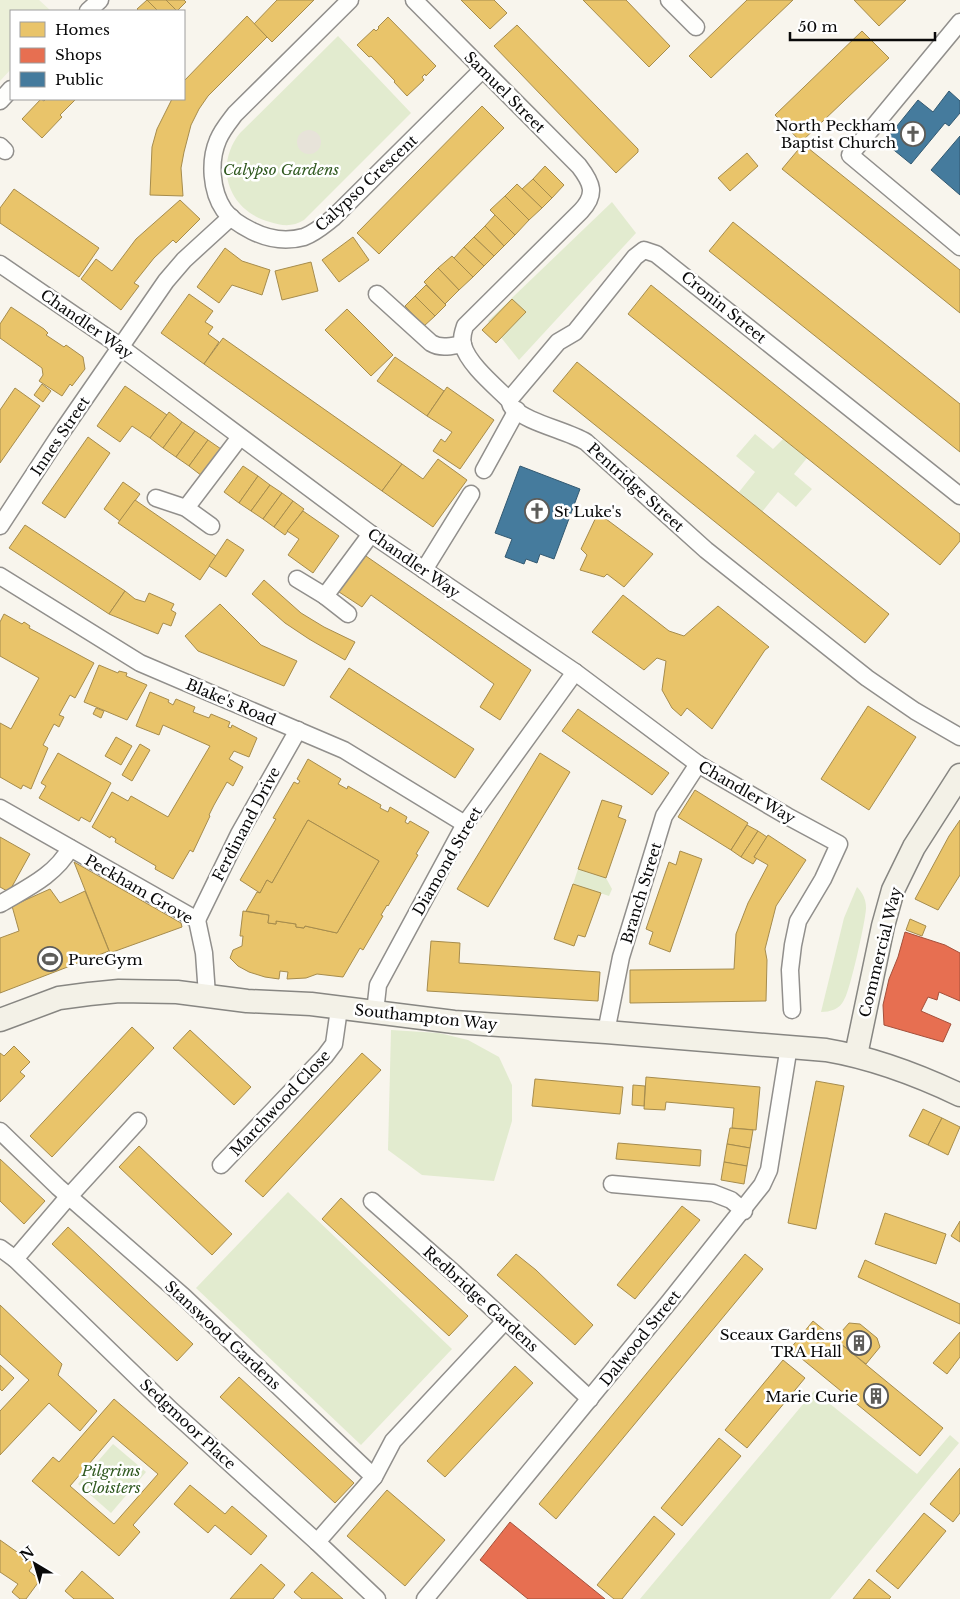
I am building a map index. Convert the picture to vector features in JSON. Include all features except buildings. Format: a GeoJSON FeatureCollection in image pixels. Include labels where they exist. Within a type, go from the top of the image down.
{"type":"FeatureCollection","features":[{"type":"Feature","properties":{"kind":"main road","name":"Commercial Way"},"geometry":{"type":"LineString","coordinates":[[856,1055],[883,926],[893,890],[914,847],[960,775]]}},
{"type":"Feature","properties":{"kind":"main road","name":"Southampton Way"},"geometry":{"type":"LineString","coordinates":[[0,1020],[59,998],[119,991],[177,992],[247,1002],[310,1004],[454,1022],[789,1046],[856,1055],[881,1063],[960,1096]]}},
{"type":"Feature","properties":{"kind":"street"},"geometry":{"type":"LineString","coordinates":[[89,10],[100,0]]}},
{"type":"Feature","properties":{"kind":"street","name":"Calypso Crescent"},"geometry":{"type":"LineString","coordinates":[[350,0],[235,114],[222,131],[214,150],[213,176],[220,203],[230,217],[254,232],[274,239],[294,239],[314,233],[333,218],[482,70]]}},
{"type":"Feature","properties":{"kind":"street","name":"Samuel Street"},"geometry":{"type":"LineString","coordinates":[[414,0],[578,166],[589,181],[591,188],[588,204],[465,326],[462,338],[463,344]]}},
{"type":"Feature","properties":{"kind":"street"},"geometry":{"type":"LineString","coordinates":[[669,0],[696,27]]}},
{"type":"Feature","properties":{"kind":"street"},"geometry":{"type":"LineString","coordinates":[[960,22],[850,154],[960,247]]}},
{"type":"Feature","properties":{"kind":"street"},"geometry":{"type":"LineString","coordinates":[[0,101],[10,91]]}},
{"type":"Feature","properties":{"kind":"street"},"geometry":{"type":"LineString","coordinates":[[120,347],[173,271],[230,217]]}},
{"type":"Feature","properties":{"kind":"street","name":"Cronin Street"},"geometry":{"type":"LineString","coordinates":[[513,405],[558,342],[575,332],[635,257],[644,250],[648,250],[656,254],[960,496]]}},
{"type":"Feature","properties":{"kind":"street","name":"Chandler Way"},"geometry":{"type":"LineString","coordinates":[[0,264],[120,347],[371,534],[576,672],[698,764],[839,844],[823,879],[798,921],[790,970],[792,1010]]}},
{"type":"Feature","properties":{"kind":"street"},"geometry":{"type":"LineString","coordinates":[[378,294],[436,346],[446,347],[463,344]]}},
{"type":"Feature","properties":{"kind":"street","name":"Pentridge Street"},"geometry":{"type":"LineString","coordinates":[[463,344],[468,357],[519,413],[572,434],[586,442],[706,550],[867,678],[915,712],[960,737]]}},
{"type":"Feature","properties":{"kind":"street","name":"Innes Street"},"geometry":{"type":"LineString","coordinates":[[0,526],[120,347]]}},
{"type":"Feature","properties":{"kind":"street"},"geometry":{"type":"LineString","coordinates":[[484,470],[513,405]]}},
{"type":"Feature","properties":{"kind":"street"},"geometry":{"type":"LineString","coordinates":[[186,508],[240,437]]}},
{"type":"Feature","properties":{"kind":"street"},"geometry":{"type":"LineString","coordinates":[[424,570],[471,494]]}},
{"type":"Feature","properties":{"kind":"street"},"geometry":{"type":"LineString","coordinates":[[156,498],[186,508],[211,526]]}},
{"type":"Feature","properties":{"kind":"street"},"geometry":{"type":"LineString","coordinates":[[325,596],[371,534]]}},
{"type":"Feature","properties":{"kind":"street","name":"Blake's Road"},"geometry":{"type":"LineString","coordinates":[[0,576],[140,663],[344,750],[465,824]]}},
{"type":"Feature","properties":{"kind":"street"},"geometry":{"type":"LineString","coordinates":[[297,579],[325,596],[348,614]]}},
{"type":"Feature","properties":{"kind":"street","name":"Diamond Street"},"geometry":{"type":"LineString","coordinates":[[375,1012],[378,985],[465,824],[576,672]]}},
{"type":"Feature","properties":{"kind":"street","name":"Ferdinand Drive"},"geometry":{"type":"LineString","coordinates":[[197,920],[239,834],[298,730]]}},
{"type":"Feature","properties":{"kind":"street","name":"Branch Street"},"geometry":{"type":"LineString","coordinates":[[606,1032],[621,957],[664,816],[698,764]]}},
{"type":"Feature","properties":{"kind":"street","name":"Peckham Grove"},"geometry":{"type":"LineString","coordinates":[[0,808],[197,920],[204,953],[207,995]]}},
{"type":"Feature","properties":{"kind":"street","name":"Peckham Grove"},"geometry":{"type":"LineString","coordinates":[[0,904],[38,881],[64,859],[70,848]]}},
{"type":"Feature","properties":{"kind":"street","name":"Marchwood Close"},"geometry":{"type":"LineString","coordinates":[[221,1165],[325,1056],[334,1044],[339,1009]]}},
{"type":"Feature","properties":{"kind":"street","name":"Dalwood Street"},"geometry":{"type":"LineString","coordinates":[[425,1599],[744,1211],[762,1185],[769,1170],[789,1046]]}},
{"type":"Feature","properties":{"kind":"street"},"geometry":{"type":"LineString","coordinates":[[15,1259],[69,1196],[138,1121]]}},
{"type":"Feature","properties":{"kind":"street","name":"Stanswood Gardens"},"geometry":{"type":"LineString","coordinates":[[0,1131],[69,1196],[183,1296],[374,1477]]}},
{"type":"Feature","properties":{"kind":"street"},"geometry":{"type":"LineString","coordinates":[[612,1184],[713,1193],[731,1200],[744,1211]]}},
{"type":"Feature","properties":{"kind":"street","name":"Redbridge Gardens"},"geometry":{"type":"LineString","coordinates":[[372,1201],[590,1399]]}},
{"type":"Feature","properties":{"kind":"street","name":"Sedgmoor Place"},"geometry":{"type":"LineString","coordinates":[[0,1248],[15,1259],[172,1410],[377,1599]]}},
{"type":"Feature","properties":{"kind":"street"},"geometry":{"type":"LineString","coordinates":[[317,1542],[374,1477],[393,1441],[505,1321]]}},
{"type":"Feature","properties":{"kind":"green space"},"geometry":{"type":"Polygon","coordinates":[[[0,0],[39,0],[50,10],[10,10],[10,70],[0,81],[0,0]]]}},
{"type":"Feature","properties":{"kind":"green space","name":"Calypso Gardens"},"geometry":{"type":"Polygon","coordinates":[[[338,36],[411,113],[304,220],[292,225],[270,222],[244,208],[235,198],[227,173],[232,146],[240,133],[338,36]]]}},
{"type":"Feature","properties":{"kind":"green space"},"geometry":{"type":"Polygon","coordinates":[[[612,202],[636,233],[519,360],[488,321],[612,202]]]}},
{"type":"Feature","properties":{"kind":"green space"},"geometry":{"type":"Polygon","coordinates":[[[755,434],[773,449],[783,439],[807,458],[794,474],[812,489],[796,507],[778,492],[762,512],[739,492],[755,472],[736,456],[755,434]]]}},
{"type":"Feature","properties":{"kind":"green space"},"geometry":{"type":"Polygon","coordinates":[[[578,869],[606,878],[612,889],[609,896],[573,884],[578,869]]]}},
{"type":"Feature","properties":{"kind":"green space"},"geometry":{"type":"Polygon","coordinates":[[[857,887],[864,897],[866,908],[861,940],[850,984],[840,1006],[831,1011],[821,1012],[844,918],[857,887]]]}},
{"type":"Feature","properties":{"kind":"green space"},"geometry":{"type":"Polygon","coordinates":[[[391,1030],[439,1033],[468,1040],[499,1057],[512,1085],[512,1121],[494,1181],[422,1175],[388,1150],[391,1030]]]}},
{"type":"Feature","properties":{"kind":"green space"},"geometry":{"type":"Polygon","coordinates":[[[288,1192],[452,1349],[361,1445],[196,1288],[288,1192]]]}},
{"type":"Feature","properties":{"kind":"green space"},"geometry":{"type":"Polygon","coordinates":[[[814,1391],[917,1474],[950,1435],[959,1443],[830,1599],[640,1599],[814,1391]]]}},
{"type":"Feature","properties":{"kind":"green space","name":"Pilgrims Cloisters"},"geometry":{"type":"Polygon","coordinates":[[[113,1444],[146,1472],[111,1513],[78,1484],[113,1444]]]}},
{"type":"Feature","properties":{"kind":"shaded area"},"geometry":{"type":"Polygon","coordinates":[[[309,130],[317,134],[321,142],[317,150],[309,154],[301,150],[297,142],[301,134],[309,130]]]}},
{"type":"Feature","properties":{"kind":"place","name":"North Peckham Baptist Church"},"geometry":{"type":"Point","coordinates":[913,134]}},
{"type":"Feature","properties":{"kind":"place","name":"St Luke's"},"geometry":{"type":"Point","coordinates":[537,511]}},
{"type":"Feature","properties":{"kind":"place","name":"PureGym"},"geometry":{"type":"Point","coordinates":[50,959]}},
{"type":"Feature","properties":{"kind":"place","name":"Sceaux Gardens TRA Hall"},"geometry":{"type":"Point","coordinates":[859,1343]}},
{"type":"Feature","properties":{"kind":"place","name":"Marie Curie"},"geometry":{"type":"Point","coordinates":[876,1396]}}]}
